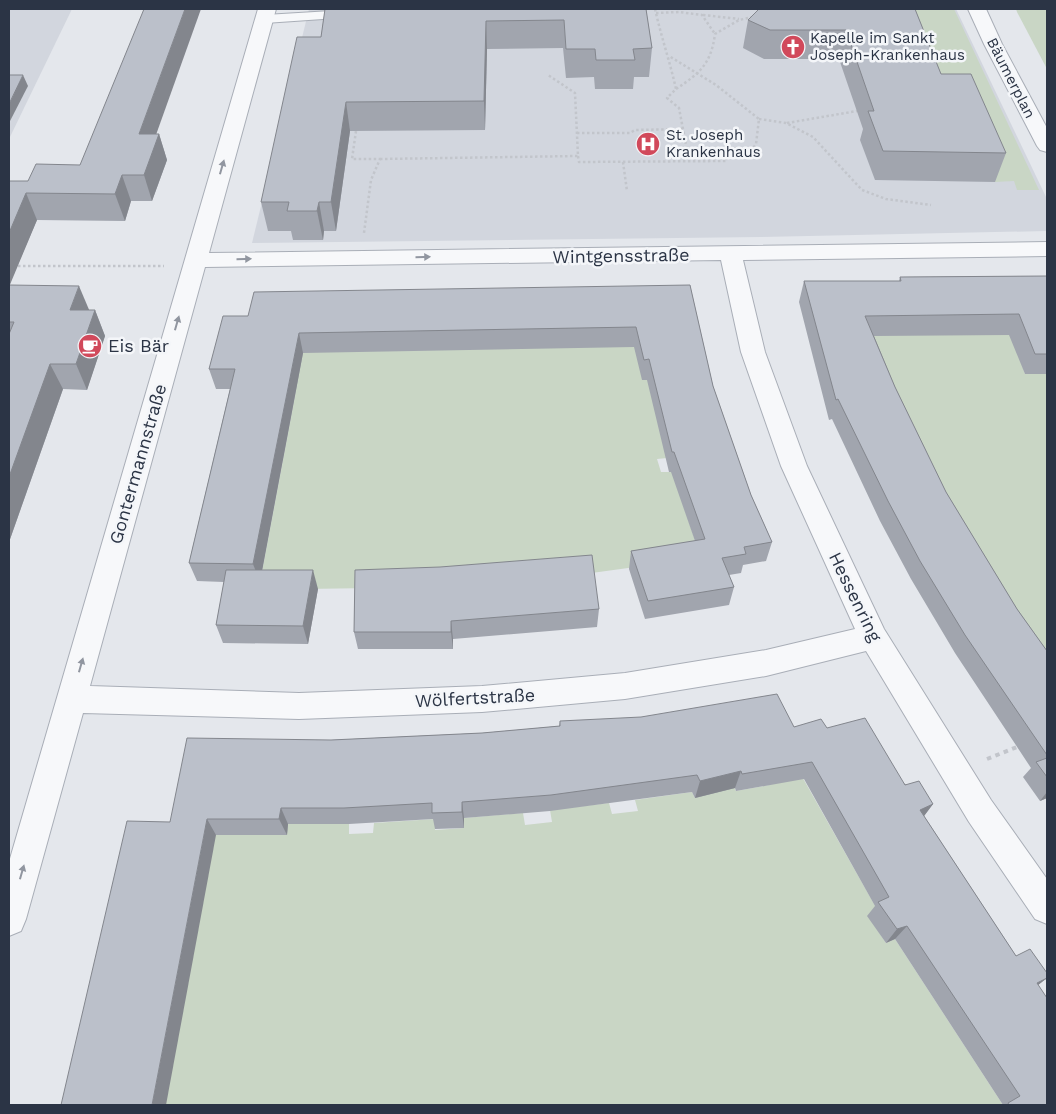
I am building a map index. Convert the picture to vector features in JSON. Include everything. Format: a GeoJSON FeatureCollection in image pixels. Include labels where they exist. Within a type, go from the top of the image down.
{"type":"FeatureCollection","features":[{"type":"Feature","properties":{"kind":"street","name":"Bäumerplan"},"geometry":{"type":"LineString","coordinates":[[977,9],[997,52],[1047,146]]}},
{"type":"Feature","properties":{"kind":"street","name":"Gontermannstraße"},"geometry":{"type":"LineString","coordinates":[[9,919],[266,14]]}},
{"type":"Feature","properties":{"kind":"street","name":"Wintgensstraße"},"geometry":{"type":"LineString","coordinates":[[195,260],[1047,250]]}},
{"type":"Feature","properties":{"kind":"street","name":"Hessenring"},"geometry":{"type":"LineString","coordinates":[[731,254],[753,352],[794,466],[873,637],[980,810],[1047,907]]}},
{"type":"Feature","properties":{"kind":"street","name":"Wölfertstraße"},"geometry":{"type":"LineString","coordinates":[[72,699],[299,706],[482,699],[625,686],[766,663],[873,637]]}},
{"type":"Feature","properties":{"kind":"lane"},"geometry":{"type":"LineString","coordinates":[[318,9],[355,11]]}},
{"type":"Feature","properties":{"kind":"lane"},"geometry":{"type":"LineString","coordinates":[[266,14],[355,11]]}},
{"type":"Feature","properties":{"kind":"path"},"geometry":{"type":"LineString","coordinates":[[676,89],[669,56],[660,33],[656,11],[743,19]]}},
{"type":"Feature","properties":{"kind":"path"},"geometry":{"type":"LineString","coordinates":[[689,161],[679,108],[667,98],[676,89],[700,74],[709,62],[714,47],[715,34],[702,15]]}},
{"type":"Feature","properties":{"kind":"path"},"geometry":{"type":"LineString","coordinates":[[715,34],[724,27],[743,19],[754,17]]}},
{"type":"Feature","properties":{"kind":"path"},"geometry":{"type":"LineString","coordinates":[[669,56],[700,74],[741,102],[759,119],[786,123],[857,112]]}},
{"type":"Feature","properties":{"kind":"path"},"geometry":{"type":"LineString","coordinates":[[548,75],[575,93],[579,162],[728,161],[725,149],[753,148],[756,144],[759,119]]}},
{"type":"Feature","properties":{"kind":"path"},"geometry":{"type":"LineString","coordinates":[[786,123],[813,136],[862,190],[886,198],[931,205]]}},
{"type":"Feature","properties":{"kind":"path"},"geometry":{"type":"LineString","coordinates":[[577,133],[630,133],[635,130],[683,129]]}},
{"type":"Feature","properties":{"kind":"path"},"geometry":{"type":"LineString","coordinates":[[356,131],[352,159],[578,156]]}},
{"type":"Feature","properties":{"kind":"path"},"geometry":{"type":"LineString","coordinates":[[364,236],[371,180],[380,159]]}},
{"type":"Feature","properties":{"kind":"path"},"geometry":{"type":"LineString","coordinates":[[623,162],[627,191]]}},
{"type":"Feature","properties":{"kind":"path"},"geometry":{"type":"LineString","coordinates":[[18,266],[166,266]]}},
{"type":"Feature","properties":{"kind":"path"},"geometry":{"type":"LineString","coordinates":[[980,762],[1017,747]]}},
{"type":"Feature","properties":{"kind":"shaded area"},"geometry":{"type":"Polygon","coordinates":[[[9,9],[72,9],[9,139],[9,9]]]}},
{"type":"Feature","properties":{"kind":"shaded area","name":"St. Joseph Krankenhaus"},"geometry":{"type":"Polygon","coordinates":[[[309,9],[956,9],[1047,199],[1047,231],[761,237],[252,243],[309,9]]]}},
{"type":"Feature","properties":{"kind":"green space"},"geometry":{"type":"Polygon","coordinates":[[[879,9],[954,9],[1039,190],[1017,190],[1014,181],[995,182],[962,102],[879,9]]]}},
{"type":"Feature","properties":{"kind":"green space"},"geometry":{"type":"Polygon","coordinates":[[[1016,9],[1047,9],[1047,69],[1017,12],[1016,9]]]}},
{"type":"Feature","properties":{"kind":"green space"},"geometry":{"type":"Polygon","coordinates":[[[857,334],[1012,335],[1025,374],[1047,374],[1047,681],[857,334]]]}},
{"type":"Feature","properties":{"kind":"green space"},"geometry":{"type":"Polygon","coordinates":[[[641,340],[648,379],[667,458],[657,459],[661,472],[672,472],[701,558],[577,575],[372,588],[305,589],[260,582],[296,390],[279,348],[641,340]]]}},
{"type":"Feature","properties":{"kind":"green space"},"geometry":{"type":"Polygon","coordinates":[[[800,773],[878,911],[868,916],[886,943],[895,939],[1003,1105],[165,1105],[217,823],[286,835],[288,824],[349,823],[349,834],[373,833],[374,823],[435,819],[435,830],[464,828],[464,818],[523,813],[525,825],[552,822],[550,810],[609,803],[612,814],[638,811],[635,800],[692,792],[695,798],[733,785],[736,791],[769,785],[800,773]]]}},
{"type":"Feature","properties":{"kind":"building"},"geometry":{"type":"Polygon","coordinates":[[[144,9],[185,9],[139,134],[159,134],[144,175],[122,175],[115,194],[26,193],[9,233],[9,181],[28,181],[36,164],[80,165],[144,9]]]}},
{"type":"Feature","properties":{"kind":"building"},"geometry":{"type":"Polygon","coordinates":[[[325,9],[646,9],[652,48],[633,49],[635,60],[596,60],[595,49],[566,49],[564,20],[486,21],[484,101],[346,102],[331,202],[319,202],[317,211],[287,211],[289,202],[261,202],[297,37],[321,37],[325,9]]]}},
{"type":"Feature","properties":{"kind":"building"},"geometry":{"type":"Polygon","coordinates":[[[759,9],[915,9],[941,74],[971,74],[1006,153],[883,151],[868,111],[874,111],[846,30],[770,30],[748,20],[759,9]]]}},
{"type":"Feature","properties":{"kind":"building"},"geometry":{"type":"Polygon","coordinates":[[[9,75],[23,75],[9,104],[9,75]]]}},
{"type":"Feature","properties":{"kind":"building"},"geometry":{"type":"Polygon","coordinates":[[[1047,276],[1047,354],[1035,354],[1019,314],[865,316],[895,387],[946,492],[1017,609],[1047,651],[1047,755],[965,635],[920,561],[838,399],[836,400],[804,281],[901,281],[900,277],[1047,276]]]}},
{"type":"Feature","properties":{"kind":"building"},"geometry":{"type":"Polygon","coordinates":[[[9,285],[79,286],[70,310],[95,310],[76,364],[50,364],[9,477],[9,334],[14,322],[9,322],[9,285]]]}},
{"type":"Feature","properties":{"kind":"building"},"geometry":{"type":"Polygon","coordinates":[[[690,285],[713,386],[751,495],[772,542],[744,547],[746,554],[722,558],[734,587],[648,601],[631,551],[705,539],[674,452],[672,452],[649,359],[644,360],[636,327],[299,333],[253,564],[189,563],[235,369],[209,369],[223,316],[248,316],[254,292],[690,285]]]}},
{"type":"Feature","properties":{"kind":"building"},"geometry":{"type":"Polygon","coordinates":[[[592,555],[599,609],[451,621],[451,632],[354,632],[355,570],[440,567],[592,555]]]}},
{"type":"Feature","properties":{"kind":"building"},"geometry":{"type":"Polygon","coordinates":[[[226,570],[313,570],[303,626],[216,625],[226,570]]]}},
{"type":"Feature","properties":{"kind":"building"},"geometry":{"type":"Polygon","coordinates":[[[777,694],[794,727],[821,719],[827,728],[865,718],[905,785],[919,781],[933,804],[920,810],[1016,956],[1030,949],[1047,973],[1047,978],[1037,983],[1047,998],[1047,1105],[1009,1105],[1008,1103],[1020,1096],[907,926],[897,929],[878,902],[889,897],[812,762],[742,774],[741,771],[700,781],[697,775],[551,795],[462,802],[462,812],[432,813],[432,803],[344,808],[281,808],[279,819],[207,819],[152,1105],[61,1105],[127,821],[170,822],[187,738],[331,740],[482,733],[560,726],[560,721],[641,717],[777,694]]]}},
{"type":"Feature","properties":{"kind":"building"},"geometry":{"type":"Polygon","coordinates":[[[1047,758],[1047,777],[1036,762],[1047,758]]]}},
{"type":"Feature","properties":{"kind":"place","name":"Kapelle im Sankt Joseph-Krankenhaus"},"geometry":{"type":"Point","coordinates":[793,47]}},
{"type":"Feature","properties":{"kind":"place","name":"St. Joseph Krankenhaus"},"geometry":{"type":"Point","coordinates":[648,144]}},
{"type":"Feature","properties":{"kind":"place","name":"Eis Bär"},"geometry":{"type":"Point","coordinates":[90,346]}}]}
